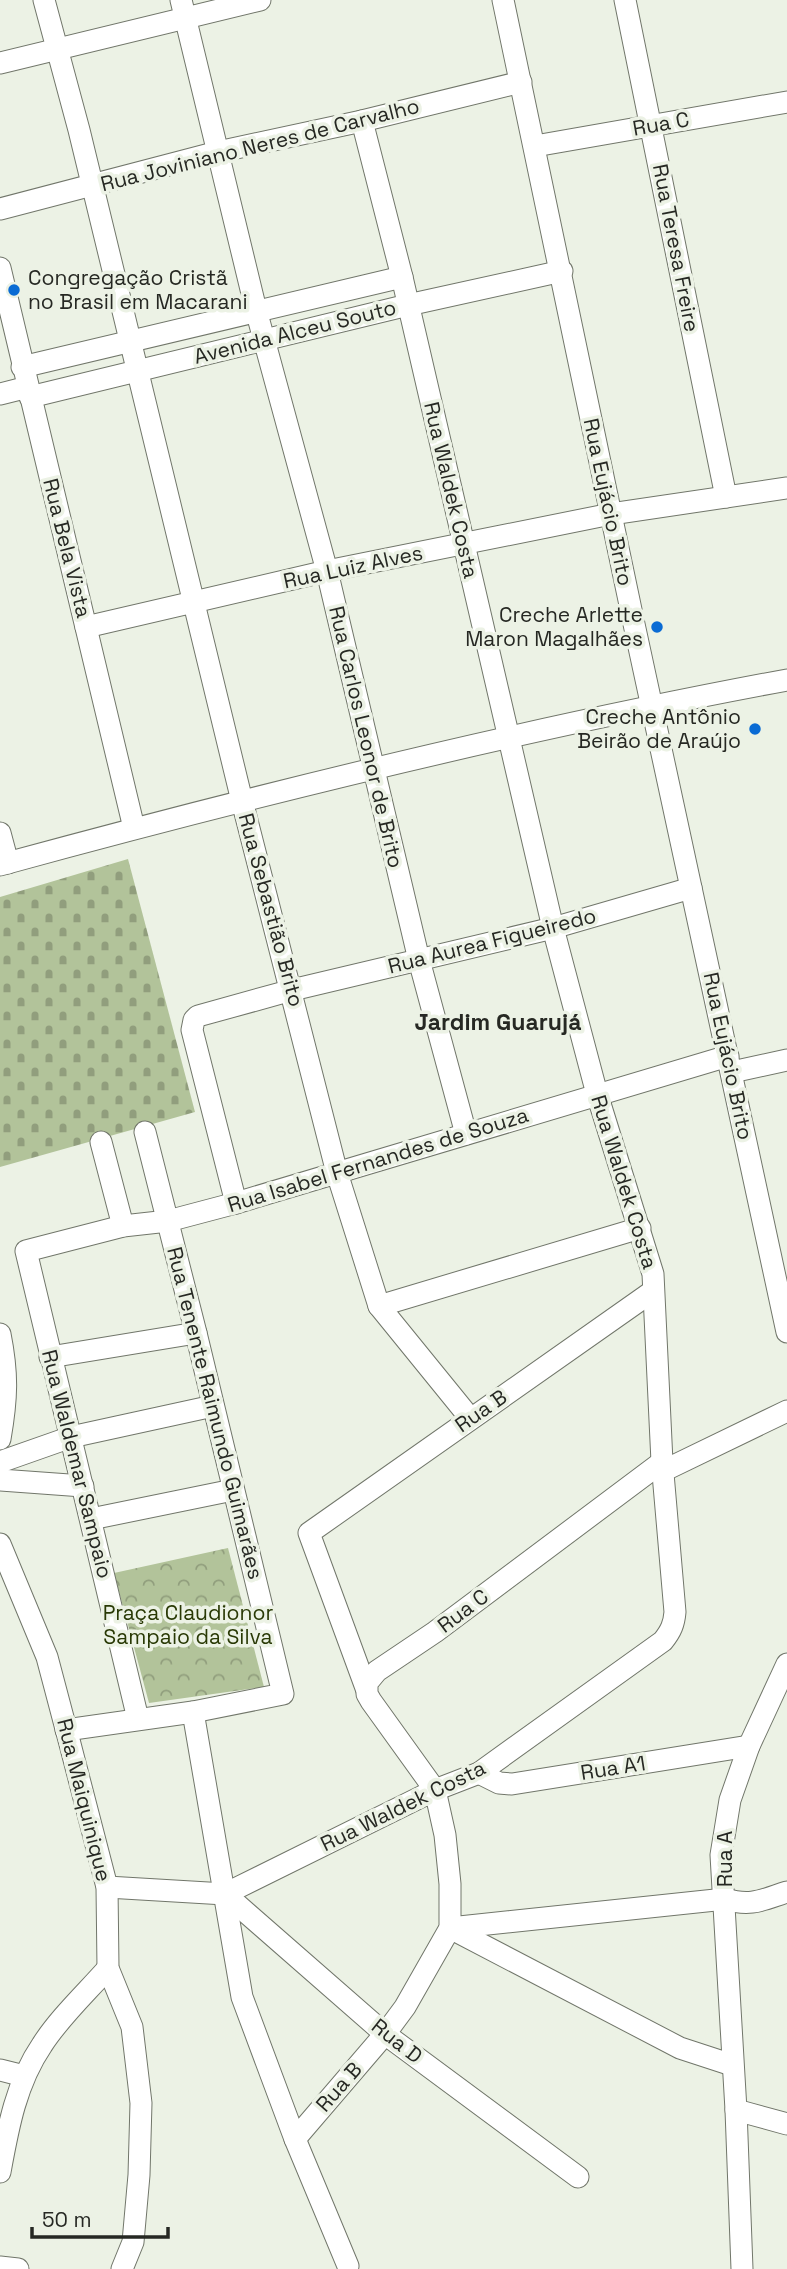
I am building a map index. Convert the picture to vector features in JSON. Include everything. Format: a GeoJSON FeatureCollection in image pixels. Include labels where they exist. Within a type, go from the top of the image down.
{"type":"FeatureCollection","features":[{"type":"Feature","properties":{"kind":"street","name":"Rua Sebastião Brito"},"geometry":{"type":"LineString","coordinates":[[44,0],[93,186],[242,801],[337,1173],[379,1306],[470,1418]]}},
{"type":"Feature","properties":{"kind":"street"},"geometry":{"type":"LineString","coordinates":[[0,63],[57,49],[183,8],[260,0]]}},
{"type":"Feature","properties":{"kind":"street","name":"Rua Eujácio Brito"},"geometry":{"type":"LineString","coordinates":[[503,0],[691,888],[730,1064],[777,1241],[787,1332]]}},
{"type":"Feature","properties":{"kind":"street","name":"Rua Teresa Freire"},"geometry":{"type":"LineString","coordinates":[[625,0],[726,497]]}},
{"type":"Feature","properties":{"kind":"street","name":"Rua Carlos Leonor de Brito"},"geometry":{"type":"LineString","coordinates":[[183,8],[256,310],[327,571],[418,960],[466,1135]]}},
{"type":"Feature","properties":{"kind":"street","name":"Rua Joviniano Neres de Carvalho"},"geometry":{"type":"LineString","coordinates":[[0,209],[218,152],[362,121],[521,82]]}},
{"type":"Feature","properties":{"kind":"street","name":"Rua C"},"geometry":{"type":"LineString","coordinates":[[535,146],[787,102]]}},
{"type":"Feature","properties":{"kind":"street","name":"Rua Waldek Costa"},"geometry":{"type":"LineString","coordinates":[[107,1887],[225,1894],[435,1790],[479,1773],[663,1641],[671,1632],[675,1612],[662,1467],[653,1274],[597,1094],[553,928],[402,277],[362,121]]}},
{"type":"Feature","properties":{"kind":"street","name":"Rua Bela Vista"},"geometry":{"type":"LineString","coordinates":[[0,268],[134,828]]}},
{"type":"Feature","properties":{"kind":"street","name":"Avenida Alceu Souto"},"geometry":{"type":"LineString","coordinates":[[0,394],[29,392],[136,372],[408,304],[562,271]]}},
{"type":"Feature","properties":{"kind":"street","name":"Avenida Alceu Souto"},"geometry":{"type":"LineString","coordinates":[[22,367],[402,277]]}},
{"type":"Feature","properties":{"kind":"street","name":"Rua Luiz Alves"},"geometry":{"type":"LineString","coordinates":[[86,627],[327,571],[611,514],[787,488]]}},
{"type":"Feature","properties":{"kind":"street"},"geometry":{"type":"LineString","coordinates":[[0,833],[4,864],[134,828],[507,736],[787,680]]}},
{"type":"Feature","properties":{"kind":"street","name":"Rua Aurea Figueiredo"},"geometry":{"type":"LineString","coordinates":[[236,1203],[192,1025],[198,1016],[292,990],[553,928],[691,888]]}},
{"type":"Feature","properties":{"kind":"street","name":"Rua Isabel Fernandes de Souza"},"geometry":{"type":"LineString","coordinates":[[26,1251],[123,1226],[168,1221],[236,1203],[597,1094],[730,1064],[787,1060]]}},
{"type":"Feature","properties":{"kind":"street","name":"Rua Tenente Raimundo Guimarães"},"geometry":{"type":"LineString","coordinates":[[145,1132],[197,1332],[283,1694],[192,1712]]}},
{"type":"Feature","properties":{"kind":"street"},"geometry":{"type":"LineString","coordinates":[[101,1142],[123,1226]]}},
{"type":"Feature","properties":{"kind":"street"},"geometry":{"type":"LineString","coordinates":[[379,1306],[640,1228]]}},
{"type":"Feature","properties":{"kind":"street","name":"Rua Waldemar Sampaio"},"geometry":{"type":"LineString","coordinates":[[26,1251],[138,1718]]}},
{"type":"Feature","properties":{"kind":"street","name":"Rua B"},"geometry":{"type":"LineString","coordinates":[[366,1688],[310,1533],[653,1291]]}},
{"type":"Feature","properties":{"kind":"street"},"geometry":{"type":"LineString","coordinates":[[50,1357],[197,1332]]}},
{"type":"Feature","properties":{"kind":"street"},"geometry":{"type":"LineString","coordinates":[[0,1334],[7,1378],[0,1439]]}},
{"type":"Feature","properties":{"kind":"street"},"geometry":{"type":"LineString","coordinates":[[0,1462],[71,1437],[213,1406]]}},
{"type":"Feature","properties":{"kind":"street","name":"Rua C"},"geometry":{"type":"LineString","coordinates":[[366,1688],[369,1679],[377,1671],[662,1467],[787,1411]]}},
{"type":"Feature","properties":{"kind":"street"},"geometry":{"type":"LineString","coordinates":[[0,1480],[83,1486]]}},
{"type":"Feature","properties":{"kind":"street"},"geometry":{"type":"LineString","coordinates":[[91,1518],[233,1490]]}},
{"type":"Feature","properties":{"kind":"street","name":"Rua Maiquinique"},"geometry":{"type":"LineString","coordinates":[[0,1544],[47,1657],[107,1887],[108,1968],[132,2027],[141,2102],[139,2175],[133,2242],[122,2269]]}},
{"type":"Feature","properties":{"kind":"street","name":"Rua A"},"geometry":{"type":"LineString","coordinates":[[741,2269],[736,2110],[721,1856],[730,1800],[748,1746],[787,1664]]}},
{"type":"Feature","properties":{"kind":"street"},"geometry":{"type":"LineString","coordinates":[[366,1688],[370,1701],[435,1790]]}},
{"type":"Feature","properties":{"kind":"street"},"geometry":{"type":"LineString","coordinates":[[66,1730],[192,1712],[242,1997],[295,2139],[348,2266]]}},
{"type":"Feature","properties":{"kind":"street","name":"Rua A1"},"geometry":{"type":"LineString","coordinates":[[479,1773],[499,1783],[512,1784],[748,1746]]}},
{"type":"Feature","properties":{"kind":"street","name":"Rua B"},"geometry":{"type":"LineString","coordinates":[[295,2139],[405,2007],[450,1928],[446,1835],[435,1790]]}},
{"type":"Feature","properties":{"kind":"street"},"geometry":{"type":"LineString","coordinates":[[450,1928],[725,1899],[748,1904],[787,1892]]}},
{"type":"Feature","properties":{"kind":"street","name":"Rua D"},"geometry":{"type":"LineString","coordinates":[[225,1894],[385,2034],[578,2177]]}},
{"type":"Feature","properties":{"kind":"street"},"geometry":{"type":"LineString","coordinates":[[450,1928],[680,2048],[732,2065]]}},
{"type":"Feature","properties":{"kind":"street"},"geometry":{"type":"LineString","coordinates":[[0,2172],[9,2122],[24,2077],[42,2044],[108,1968]]}},
{"type":"Feature","properties":{"kind":"street"},"geometry":{"type":"LineString","coordinates":[[0,2070],[24,2077]]}},
{"type":"Feature","properties":{"kind":"street"},"geometry":{"type":"LineString","coordinates":[[736,2110],[787,2124]]}},
{"type":"Feature","properties":{"kind":"street"},"geometry":{"type":"LineString","coordinates":[[0,2267],[18,2269]]}},
{"type":"Feature","properties":{"kind":"green space"},"geometry":{"type":"Polygon","coordinates":[[[128,859],[195,1112],[0,1167],[0,897],[128,859]]]}},
{"type":"Feature","properties":{"kind":"green space","name":"Praça Claudionor Sampaio da Silva"},"geometry":{"type":"Polygon","coordinates":[[[228,1548],[264,1687],[149,1703],[114,1573],[228,1548]]]}},
{"type":"Feature","properties":{"kind":"place","name":"Congregação Cristã no Brasil em Macarani"},"geometry":{"type":"Point","coordinates":[14,290]}},
{"type":"Feature","properties":{"kind":"place","name":"Creche Arlette Maron Magalhães"},"geometry":{"type":"Point","coordinates":[657,627]}},
{"type":"Feature","properties":{"kind":"place","name":"Creche Antônio Beirão de Araújo"},"geometry":{"type":"Point","coordinates":[755,729]}},
{"type":"Feature","properties":{"kind":"district","name":"Jardim Guarujá"},"geometry":{"type":"Point","coordinates":[498,1022]}}]}
